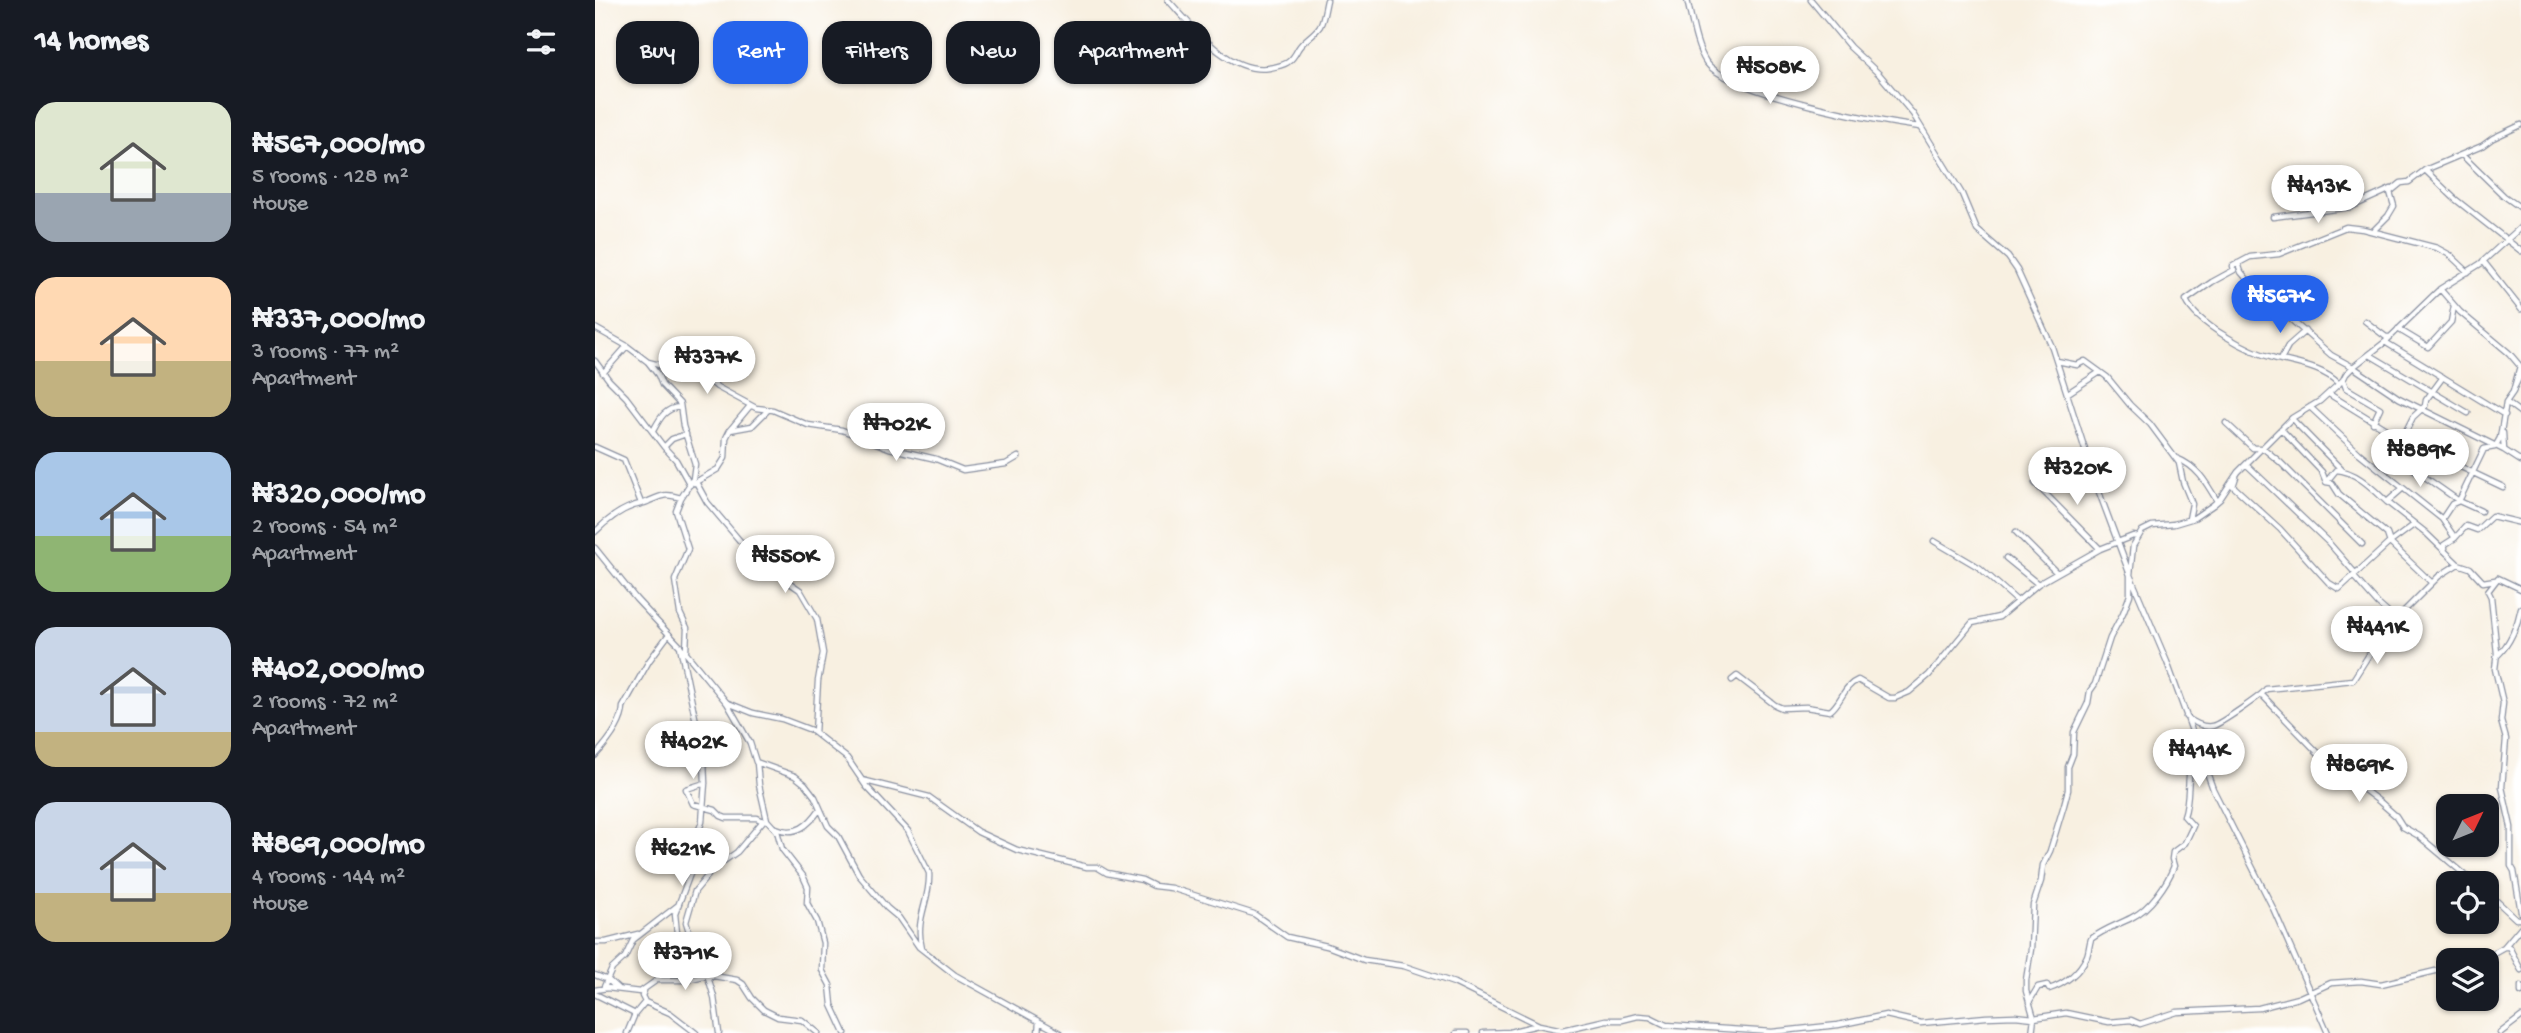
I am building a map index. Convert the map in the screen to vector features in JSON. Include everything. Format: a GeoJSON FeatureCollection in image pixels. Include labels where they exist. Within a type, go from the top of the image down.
{"type":"FeatureCollection","features":[{"type":"Feature","properties":{"kind":"street"},"geometry":{"type":"LineString","coordinates":[[1168,0],[1207,43],[1240,64],[1256,69],[1282,65],[1294,58],[1298,48],[1321,23],[1328,0]]}},
{"type":"Feature","properties":{"kind":"street"},"geometry":{"type":"LineString","coordinates":[[1687,0],[1707,63],[1724,76],[1802,103],[1920,127]]}},
{"type":"Feature","properties":{"kind":"street"},"geometry":{"type":"LineString","coordinates":[[1811,0],[1850,47],[1879,74],[1913,114],[1962,194],[1977,230],[2008,257],[2017,270],[2057,361],[2117,543],[2167,662],[2213,789],[2273,908],[2328,1033]]}},
{"type":"Feature","properties":{"kind":"street"},"geometry":{"type":"LineString","coordinates":[[2273,217],[2351,207],[2401,183],[2409,182],[2425,170],[2462,155],[2521,125]]}},
{"type":"Feature","properties":{"kind":"street"},"geometry":{"type":"LineString","coordinates":[[2462,155],[2504,196],[2521,208]]}},
{"type":"Feature","properties":{"kind":"street"},"geometry":{"type":"LineString","coordinates":[[2425,170],[2464,207],[2521,251]]}},
{"type":"Feature","properties":{"kind":"street"},"geometry":{"type":"LineString","coordinates":[[2373,231],[2394,206],[2390,192],[2401,183]]}},
{"type":"Feature","properties":{"kind":"street"},"geometry":{"type":"LineString","coordinates":[[2373,423],[2380,408],[2323,371],[2245,347],[2213,331],[2186,303],[2190,296],[2234,270],[2233,266],[2250,257],[2279,254],[2346,227],[2437,247],[2467,272]]}},
{"type":"Feature","properties":{"kind":"street"},"geometry":{"type":"LineString","coordinates":[[2032,1033],[2034,1018],[2026,991],[2026,970],[2031,949],[2033,905],[2068,790],[2068,767],[2073,754],[2074,732],[2088,703],[2108,642],[2130,595],[2133,545],[2142,531],[2152,526],[2189,519],[2217,501],[2236,475],[2292,418],[2329,394],[2353,366],[2391,337],[2440,289],[2483,261],[2521,227]]}},
{"type":"Feature","properties":{"kind":"street"},"geometry":{"type":"LineString","coordinates":[[2483,261],[2521,309]]}},
{"type":"Feature","properties":{"kind":"street"},"geometry":{"type":"LineString","coordinates":[[2238,263],[2241,272],[2252,285],[2331,355],[2353,366],[2399,398],[2521,461]]}},
{"type":"Feature","properties":{"kind":"street"},"geometry":{"type":"LineString","coordinates":[[2440,289],[2454,306],[2521,361]]}},
{"type":"Feature","properties":{"kind":"street"},"geometry":{"type":"LineString","coordinates":[[2398,329],[2428,347],[2451,322],[2454,306]]}},
{"type":"Feature","properties":{"kind":"street"},"geometry":{"type":"LineString","coordinates":[[2365,320],[2386,337],[2391,337]]}},
{"type":"Feature","properties":{"kind":"street"},"geometry":{"type":"LineString","coordinates":[[595,328],[627,346],[648,362],[680,407],[695,464],[693,479],[681,498],[677,511],[688,549],[675,580],[680,612],[687,628],[685,652]]}},
{"type":"Feature","properties":{"kind":"street"},"geometry":{"type":"LineString","coordinates":[[2281,359],[2288,345],[2305,331]]}},
{"type":"Feature","properties":{"kind":"street"},"geometry":{"type":"LineString","coordinates":[[2489,335],[2520,366],[2512,392]]}},
{"type":"Feature","properties":{"kind":"street"},"geometry":{"type":"LineString","coordinates":[[2385,342],[2505,415]]}},
{"type":"Feature","properties":{"kind":"street"},"geometry":{"type":"LineString","coordinates":[[603,373],[627,346]]}},
{"type":"Feature","properties":{"kind":"street"},"geometry":{"type":"LineString","coordinates":[[2370,355],[2468,413]]}},
{"type":"Feature","properties":{"kind":"street"},"geometry":{"type":"LineString","coordinates":[[595,361],[676,460],[690,485]]}},
{"type":"Feature","properties":{"kind":"street"},"geometry":{"type":"LineString","coordinates":[[2057,361],[2077,365],[2085,361],[2100,372],[2150,424],[2179,463],[2187,495],[2192,503],[2189,519]]}},
{"type":"Feature","properties":{"kind":"street"},"geometry":{"type":"LineString","coordinates":[[648,362],[687,375],[704,376],[716,387],[750,405],[773,410],[808,425],[842,430],[889,448],[936,459],[963,470],[1006,464],[1018,457]]}},
{"type":"Feature","properties":{"kind":"street"},"geometry":{"type":"LineString","coordinates":[[2068,393],[2100,372]]}},
{"type":"Feature","properties":{"kind":"street"},"geometry":{"type":"LineString","coordinates":[[2495,447],[2500,438],[2506,402],[2521,374]]}},
{"type":"Feature","properties":{"kind":"street"},"geometry":{"type":"LineString","coordinates":[[2402,439],[2413,417],[2443,377]]}},
{"type":"Feature","properties":{"kind":"street"},"geometry":{"type":"LineString","coordinates":[[2329,394],[2415,446],[2503,487]]}},
{"type":"Feature","properties":{"kind":"street"},"geometry":{"type":"LineString","coordinates":[[2506,402],[2521,413]]}},
{"type":"Feature","properties":{"kind":"street"},"geometry":{"type":"LineString","coordinates":[[690,485],[713,473],[723,463],[726,438],[750,405]]}},
{"type":"Feature","properties":{"kind":"street"},"geometry":{"type":"LineString","coordinates":[[653,432],[666,411],[680,407]]}},
{"type":"Feature","properties":{"kind":"street"},"geometry":{"type":"LineString","coordinates":[[2310,407],[2359,453],[2442,519],[2455,538]]}},
{"type":"Feature","properties":{"kind":"street"},"geometry":{"type":"LineString","coordinates":[[730,430],[752,426],[768,410]]}},
{"type":"Feature","properties":{"kind":"street"},"geometry":{"type":"LineString","coordinates":[[2292,418],[2343,470],[2361,479],[2458,564],[2470,568],[2483,582],[2493,582],[2498,578]]}},
{"type":"Feature","properties":{"kind":"street"},"geometry":{"type":"LineString","coordinates":[[2225,423],[2253,448],[2263,448],[2280,462],[2362,544]]}},
{"type":"Feature","properties":{"kind":"street"},"geometry":{"type":"LineString","coordinates":[[2502,427],[2504,450]]}},
{"type":"Feature","properties":{"kind":"street"},"geometry":{"type":"LineString","coordinates":[[2281,429],[2322,472],[2326,482]]}},
{"type":"Feature","properties":{"kind":"street"},"geometry":{"type":"LineString","coordinates":[[663,447],[672,439],[686,433]]}},
{"type":"Feature","properties":{"kind":"street"},"geometry":{"type":"LineString","coordinates":[[2415,446],[2405,463],[2459,501],[2481,511]]}},
{"type":"Feature","properties":{"kind":"street"},"geometry":{"type":"LineString","coordinates":[[595,447],[624,460],[641,503]]}},
{"type":"Feature","properties":{"kind":"street"},"geometry":{"type":"LineString","coordinates":[[2442,519],[2452,504],[2459,501],[2484,449],[2495,447]]}},
{"type":"Feature","properties":{"kind":"street"},"geometry":{"type":"LineString","coordinates":[[2175,457],[2190,463],[2204,478],[2217,501]]}},
{"type":"Feature","properties":{"kind":"street"},"geometry":{"type":"LineString","coordinates":[[2246,464],[2328,542],[2350,570],[2355,573],[2372,559]]}},
{"type":"Feature","properties":{"kind":"street"},"geometry":{"type":"LineString","coordinates":[[2326,482],[2336,470],[2343,470]]}},
{"type":"Feature","properties":{"kind":"street"},"geometry":{"type":"LineString","coordinates":[[2236,475],[2233,486],[2280,529],[2329,583],[2339,589],[2415,524]]}},
{"type":"Feature","properties":{"kind":"street"},"geometry":{"type":"LineString","coordinates":[[696,482],[707,502],[740,541],[800,590],[817,619],[823,653],[818,681],[815,733]]}},
{"type":"Feature","properties":{"kind":"street"},"geometry":{"type":"LineString","coordinates":[[2326,482],[2332,483],[2339,494],[2387,534],[2390,543],[2432,583]]}},
{"type":"Feature","properties":{"kind":"street"},"geometry":{"type":"LineString","coordinates":[[2035,484],[2100,549]]}},
{"type":"Feature","properties":{"kind":"street"},"geometry":{"type":"LineString","coordinates":[[2387,502],[2403,488]]}},
{"type":"Feature","properties":{"kind":"street"},"geometry":{"type":"LineString","coordinates":[[595,532],[614,515],[662,494],[681,498]]}},
{"type":"Feature","properties":{"kind":"street"},"geometry":{"type":"LineString","coordinates":[[2448,569],[2449,556],[2444,545],[2466,527],[2477,530],[2491,516],[2521,523]]}},
{"type":"Feature","properties":{"kind":"street"},"geometry":{"type":"LineString","coordinates":[[2015,532],[2057,573]]}},
{"type":"Feature","properties":{"kind":"street"},"geometry":{"type":"LineString","coordinates":[[1732,680],[1737,676],[1782,708],[1806,707],[1830,712],[1849,685],[1858,680],[1884,696],[1895,698],[1909,692],[1929,675],[1972,624],[1999,618],[2038,583],[2100,549],[2138,537]]}},
{"type":"Feature","properties":{"kind":"street"},"geometry":{"type":"LineString","coordinates":[[1934,541],[1980,568],[2016,600]]}},
{"type":"Feature","properties":{"kind":"street"},"geometry":{"type":"LineString","coordinates":[[595,548],[727,702],[750,743],[756,762],[765,820]]}},
{"type":"Feature","properties":{"kind":"street"},"geometry":{"type":"LineString","coordinates":[[2006,558],[2038,583]]}},
{"type":"Feature","properties":{"kind":"street"},"geometry":{"type":"LineString","coordinates":[[2185,717],[2202,726],[2214,726],[2263,696],[2266,689],[2353,680],[2395,618],[2448,569],[2458,564]]}},
{"type":"Feature","properties":{"kind":"street"},"geometry":{"type":"LineString","coordinates":[[2344,565],[2378,604],[2395,618]]}},
{"type":"Feature","properties":{"kind":"street"},"geometry":{"type":"LineString","coordinates":[[2498,578],[2521,589]]}},
{"type":"Feature","properties":{"kind":"street"},"geometry":{"type":"LineString","coordinates":[[2498,578],[2488,591],[2491,597],[2497,656],[2495,669],[2503,703],[2501,722],[2506,739],[2503,787],[2511,827],[2511,866],[2515,871],[2521,912]]}},
{"type":"Feature","properties":{"kind":"street"},"geometry":{"type":"LineString","coordinates":[[2497,656],[2510,639],[2521,608]]}},
{"type":"Feature","properties":{"kind":"street"},"geometry":{"type":"LineString","coordinates":[[595,756],[611,735],[623,712],[623,706],[649,661],[669,634]]}},
{"type":"Feature","properties":{"kind":"street"},"geometry":{"type":"LineString","coordinates":[[595,992],[603,988],[636,992],[644,990],[657,980],[673,955],[676,940],[675,914],[690,874],[697,834],[702,822],[705,783],[703,749],[680,646]]}},
{"type":"Feature","properties":{"kind":"street"},"geometry":{"type":"LineString","coordinates":[[2263,696],[2325,760],[2396,816],[2403,827],[2419,836],[2461,871]]}},
{"type":"Feature","properties":{"kind":"street"},"geometry":{"type":"LineString","coordinates":[[727,702],[753,713],[782,719],[815,733],[847,758],[862,780],[908,831],[929,873],[918,931],[922,949]]}},
{"type":"Feature","properties":{"kind":"street"},"geometry":{"type":"LineString","coordinates":[[2029,1002],[2038,987],[2047,985],[2049,989],[2070,978],[2088,955],[2091,939],[2142,911],[2167,881],[2174,866],[2173,852],[2185,843],[2193,826],[2184,816],[2187,808],[2190,761],[2197,747]]}},
{"type":"Feature","properties":{"kind":"street"},"geometry":{"type":"LineString","coordinates":[[756,762],[795,776],[815,797],[828,826],[838,836],[855,863],[859,875],[899,918],[915,944],[955,975],[1060,1033]]}},
{"type":"Feature","properties":{"kind":"street"},"geometry":{"type":"LineString","coordinates":[[862,780],[929,797],[978,832],[1017,850],[1097,867],[1107,873],[1144,880],[1154,886],[1171,888],[1254,914],[1287,937],[1327,946],[1364,960],[1404,966],[1454,983],[1539,1025],[1569,1029],[1638,1016],[1650,1017],[1666,1025],[1772,1032],[1838,1025],[1886,1015],[1921,1023],[1986,1017],[2034,1018],[2066,1013],[2109,1022],[2131,1020],[2140,1024],[2177,1013],[2259,1008],[2298,998],[2309,991],[2340,981],[2381,985],[2436,971]]}},
{"type":"Feature","properties":{"kind":"street"},"geometry":{"type":"LineString","coordinates":[[705,783],[686,789],[691,802],[715,810],[721,817],[757,818],[784,831],[800,830],[820,808]]}},
{"type":"Feature","properties":{"kind":"street"},"geometry":{"type":"LineString","coordinates":[[719,1033],[714,996],[705,967],[695,963],[687,952],[692,941],[686,922],[691,901],[707,875],[737,852],[765,820]]}},
{"type":"Feature","properties":{"kind":"street"},"geometry":{"type":"LineString","coordinates":[[775,827],[782,849],[808,887],[807,904],[817,921],[823,943],[822,970],[830,985],[831,1005],[845,1033]]}},
{"type":"Feature","properties":{"kind":"street"},"geometry":{"type":"LineString","coordinates":[[2499,903],[2516,919],[2521,919]]}},
{"type":"Feature","properties":{"kind":"street"},"geometry":{"type":"LineString","coordinates":[[603,988],[612,969],[625,957],[629,943],[677,906]]}},
{"type":"Feature","properties":{"kind":"street"},"geometry":{"type":"LineString","coordinates":[[2499,951],[2506,947],[2521,927]]}},
{"type":"Feature","properties":{"kind":"street"},"geometry":{"type":"LineString","coordinates":[[595,942],[639,934]]}},
{"type":"Feature","properties":{"kind":"street"},"geometry":{"type":"LineString","coordinates":[[2506,947],[2521,970]]}},
{"type":"Feature","properties":{"kind":"street"},"geometry":{"type":"LineString","coordinates":[[595,975],[617,988]]}},
{"type":"Feature","properties":{"kind":"street"},"geometry":{"type":"LineString","coordinates":[[657,980],[708,975],[740,982],[764,1010],[778,1017],[802,1020],[818,1033]]}},
{"type":"Feature","properties":{"kind":"street"},"geometry":{"type":"LineString","coordinates":[[2521,986],[2521,992]]}},
{"type":"Feature","properties":{"kind":"street"},"geometry":{"type":"LineString","coordinates":[[644,990],[642,996],[645,1002],[670,1013],[696,1033]]}},
{"type":"Feature","properties":{"kind":"street"},"geometry":{"type":"LineString","coordinates":[[595,992],[635,1014]]}},
{"type":"Feature","properties":{"kind":"street"},"geometry":{"type":"LineString","coordinates":[[627,1033],[635,1014],[645,1002]]}},
{"type":"Feature","properties":{"kind":"street"},"geometry":{"type":"LineString","coordinates":[[2500,1033],[2521,1017]]}},
{"type":"Feature","properties":{"kind":"street"},"geometry":{"type":"LineString","coordinates":[[1038,1033],[1039,1022]]}},
{"type":"Feature","properties":{"kind":"street"},"geometry":{"type":"LineString","coordinates":[[1483,1033],[1509,1032],[1539,1025]]}},
{"type":"Feature","properties":{"kind":"street"},"geometry":{"type":"LineString","coordinates":[[1456,1033],[1467,1033]]}}]}
